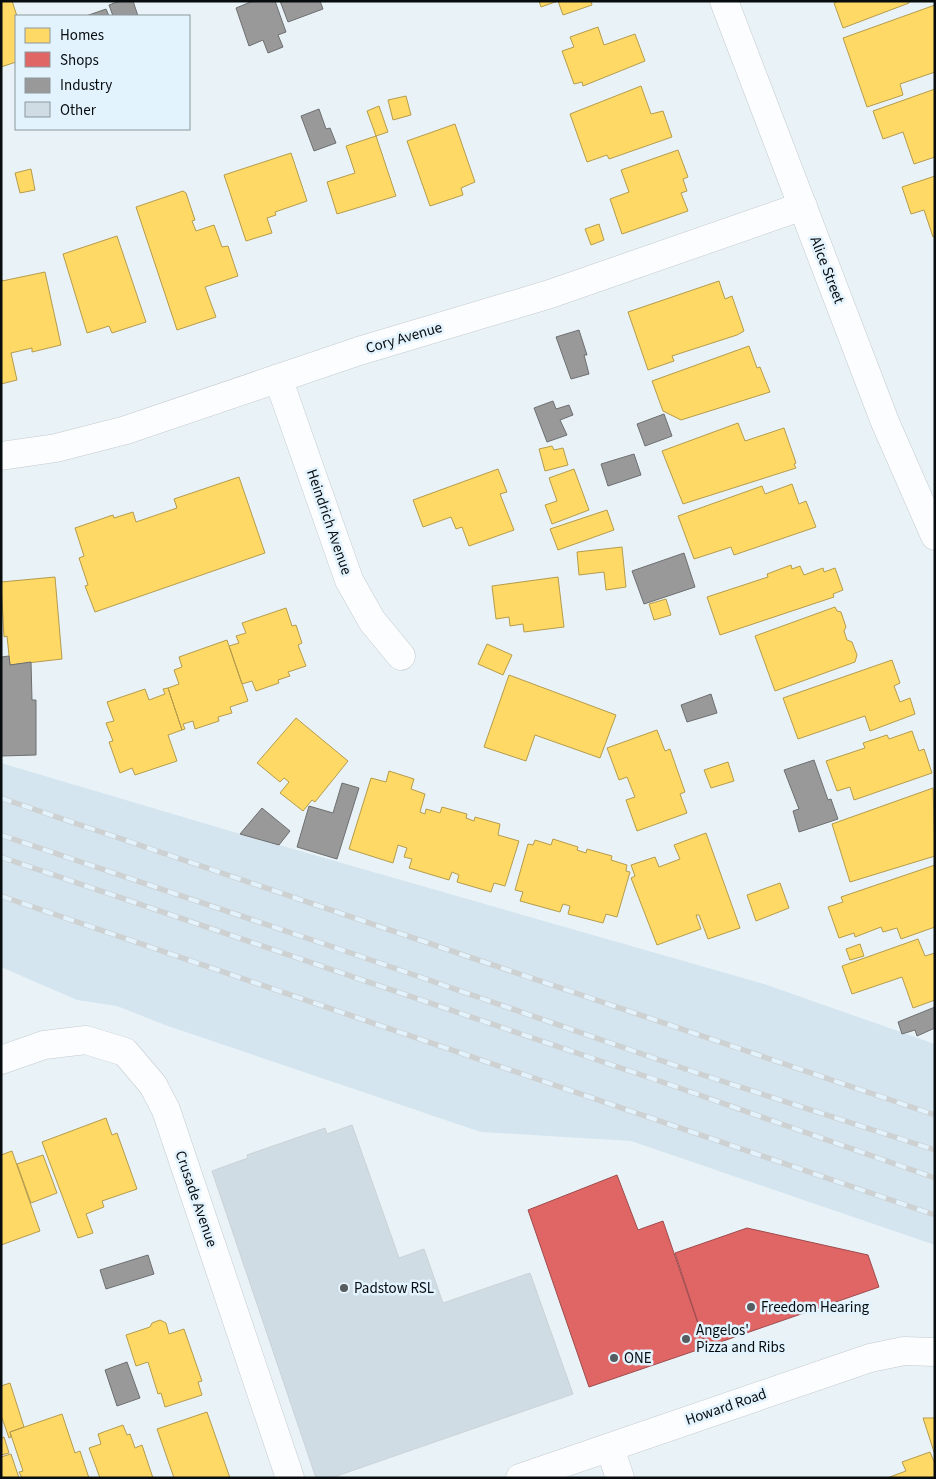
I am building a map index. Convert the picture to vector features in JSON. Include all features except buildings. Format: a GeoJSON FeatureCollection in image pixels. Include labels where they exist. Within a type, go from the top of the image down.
{"type":"FeatureCollection","features":[{"type":"Feature","properties":{"kind":"street","name":"Alice Street"},"geometry":{"type":"LineString","coordinates":[[724,1],[894,445],[935,536]]}},
{"type":"Feature","properties":{"kind":"street","name":"Cory Avenue"},"geometry":{"type":"LineString","coordinates":[[1,456],[56,448],[126,430],[359,350],[550,294],[802,206]]}},
{"type":"Feature","properties":{"kind":"street","name":"Heindrich Avenue"},"geometry":{"type":"LineString","coordinates":[[278,378],[349,580],[372,621],[401,656]]}},
{"type":"Feature","properties":{"kind":"street","name":"Crusade Avenue"},"geometry":{"type":"LineString","coordinates":[[1,1060],[44,1045],[86,1040],[126,1052],[154,1085],[166,1110],[290,1478]]}},
{"type":"Feature","properties":{"kind":"street","name":"Howard Road"},"geometry":{"type":"LineString","coordinates":[[520,1478],[870,1358],[904,1351],[935,1352]]}},
{"type":"Feature","properties":{"kind":"street"},"geometry":{"type":"LineString","coordinates":[[610,1448],[620,1478]]}},
{"type":"Feature","properties":{"kind":"shaded area"},"geometry":{"type":"Polygon","coordinates":[[[1,763],[237,833],[764,984],[935,1044],[935,1245],[631,1141],[481,1132],[165,1025],[117,1006],[77,1000],[1,967],[1,763]]]}},
{"type":"Feature","properties":{"kind":"railway"},"geometry":{"type":"LineString","coordinates":[[1,798],[935,1115]]}},
{"type":"Feature","properties":{"kind":"railway"},"geometry":{"type":"LineString","coordinates":[[1,835],[342,950],[700,1074],[935,1150]]}},
{"type":"Feature","properties":{"kind":"railway"},"geometry":{"type":"LineString","coordinates":[[1,857],[671,1085],[935,1178]]}},
{"type":"Feature","properties":{"kind":"railway"},"geometry":{"type":"LineString","coordinates":[[1,896],[935,1215]]}},
{"type":"Feature","properties":{"kind":"place","name":"Padstow RSL"},"geometry":{"type":"Point","coordinates":[344,1288]}},
{"type":"Feature","properties":{"kind":"place","name":"Freedom Hearing"},"geometry":{"type":"Point","coordinates":[751,1307]}},
{"type":"Feature","properties":{"kind":"place","name":"Angelos' Pizza and Ribs"},"geometry":{"type":"Point","coordinates":[686,1339]}},
{"type":"Feature","properties":{"kind":"place","name":"ONE"},"geometry":{"type":"Point","coordinates":[614,1358]}}]}
